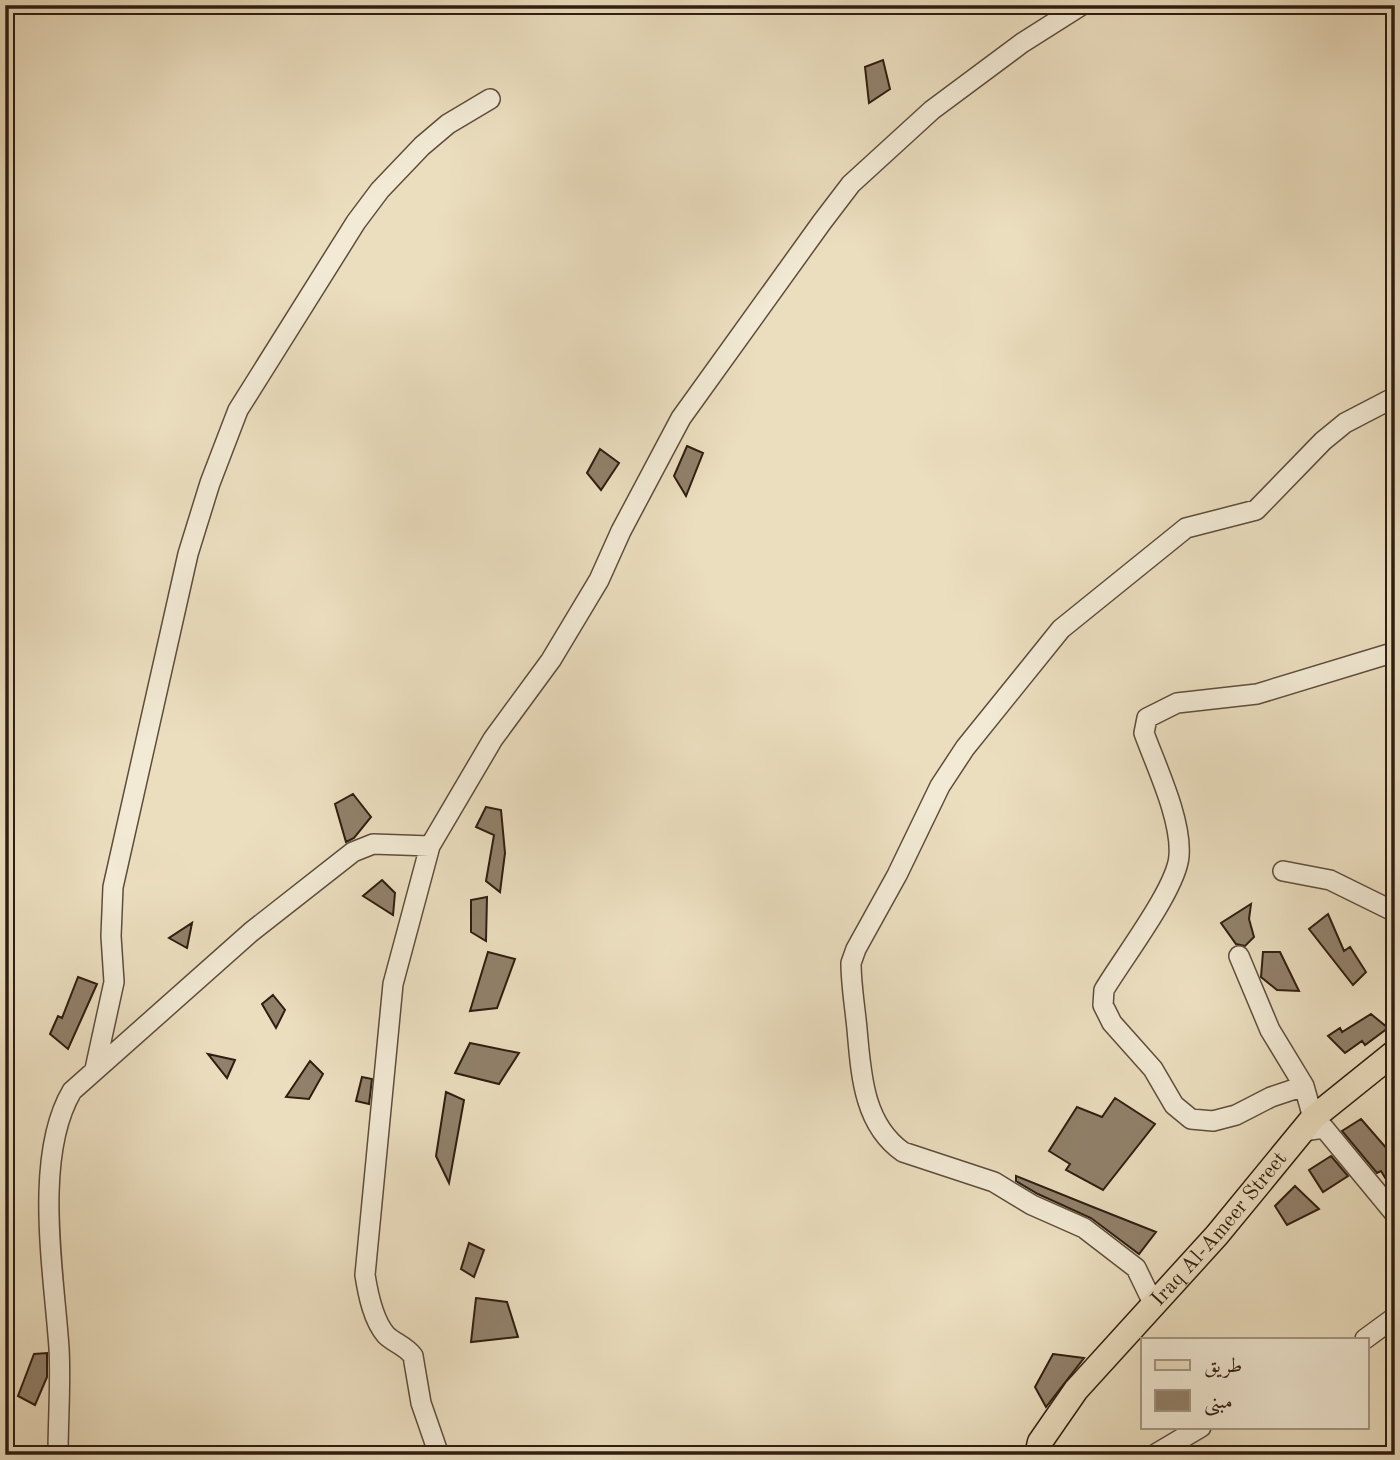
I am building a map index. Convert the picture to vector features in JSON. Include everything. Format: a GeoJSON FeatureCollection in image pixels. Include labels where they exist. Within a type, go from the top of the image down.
{"type":"FeatureCollection","features":[{"type":"Feature","properties":{"kind":"main road","name":"Iraq Al-Ameer Street"},"geometry":{"type":"LineString","coordinates":[[1037,1455],[1040,1442],[1058,1412],[1153,1303],[1217,1235],[1308,1124],[1395,1052]]}},
{"type":"Feature","properties":{"kind":"street"},"geometry":{"type":"LineString","coordinates":[[439,1455],[421,1403],[413,1356],[387,1335],[380,1325],[368,1295],[365,1275],[393,984],[430,846],[494,739],[551,660],[599,580],[621,531],[681,418],[851,184],[932,110],[1022,43],[1082,5]]}},
{"type":"Feature","properties":{"kind":"street"},"geometry":{"type":"LineString","coordinates":[[95,1069],[114,982],[111,936],[113,887],[188,554],[238,410],[356,222],[380,190],[431,139],[490,99]]}},
{"type":"Feature","properties":{"kind":"street"},"geometry":{"type":"LineString","coordinates":[[1153,1303],[1136,1268],[1084,1228],[1032,1205],[994,1182],[903,1152],[891,1143],[870,1109],[862,1080],[852,963],[856,949],[940,786],[965,748],[1061,629],[1186,528],[1256,510],[1338,429],[1395,397]]}},
{"type":"Feature","properties":{"kind":"street"},"geometry":{"type":"LineString","coordinates":[[1304,1086],[1236,1115],[1213,1121],[1191,1119],[1174,1105],[1153,1069],[1112,1023],[1103,1005],[1104,990],[1172,883],[1179,856],[1178,837],[1144,733],[1147,718],[1177,703],[1257,694],[1395,652]]}},
{"type":"Feature","properties":{"kind":"street"},"geometry":{"type":"LineString","coordinates":[[58,1455],[59,1353],[49,1178],[55,1135],[65,1102],[72,1091],[95,1069],[151,1024],[251,932],[353,852],[373,844],[430,846]]}},
{"type":"Feature","properties":{"kind":"street"},"geometry":{"type":"LineString","coordinates":[[1283,871],[1330,880],[1395,912]]}},
{"type":"Feature","properties":{"kind":"street"},"geometry":{"type":"LineString","coordinates":[[1239,956],[1270,1030],[1304,1086],[1308,1124],[1324,1128],[1395,1214]]}},
{"type":"Feature","properties":{"kind":"street"},"geometry":{"type":"LineString","coordinates":[[1366,1338],[1395,1317]]}},
{"type":"Feature","properties":{"kind":"street"},"geometry":{"type":"LineString","coordinates":[[1154,1455],[1199,1428]]}},
{"type":"Feature","properties":{"kind":"building"},"geometry":{"type":"Polygon","coordinates":[[[883,60],[890,89],[869,103],[865,67],[883,60]]]}},
{"type":"Feature","properties":{"kind":"building"},"geometry":{"type":"Polygon","coordinates":[[[687,446],[703,453],[686,496],[674,476],[687,446]]]}},
{"type":"Feature","properties":{"kind":"building"},"geometry":{"type":"Polygon","coordinates":[[[600,449],[619,463],[601,490],[587,473],[600,449]]]}},
{"type":"Feature","properties":{"kind":"building"},"geometry":{"type":"Polygon","coordinates":[[[353,794],[371,817],[354,838],[346,842],[335,804],[353,794]]]}},
{"type":"Feature","properties":{"kind":"building"},"geometry":{"type":"Polygon","coordinates":[[[486,807],[501,810],[505,853],[500,892],[486,881],[494,835],[476,827],[486,807]]]}},
{"type":"Feature","properties":{"kind":"building"},"geometry":{"type":"Polygon","coordinates":[[[382,880],[395,893],[393,915],[363,896],[382,880]]]}},
{"type":"Feature","properties":{"kind":"building"},"geometry":{"type":"Polygon","coordinates":[[[487,897],[486,941],[471,932],[471,900],[487,897]]]}},
{"type":"Feature","properties":{"kind":"building"},"geometry":{"type":"Polygon","coordinates":[[[1251,904],[1249,919],[1254,937],[1245,946],[1236,944],[1221,923],[1251,904]]]}},
{"type":"Feature","properties":{"kind":"building"},"geometry":{"type":"Polygon","coordinates":[[[1328,914],[1344,951],[1350,947],[1366,972],[1353,985],[1309,929],[1328,914]]]}},
{"type":"Feature","properties":{"kind":"building"},"geometry":{"type":"Polygon","coordinates":[[[192,923],[187,948],[169,938],[192,923]]]}},
{"type":"Feature","properties":{"kind":"building"},"geometry":{"type":"Polygon","coordinates":[[[488,952],[515,959],[497,1008],[470,1011],[488,952]]]}},
{"type":"Feature","properties":{"kind":"building"},"geometry":{"type":"Polygon","coordinates":[[[1263,952],[1280,952],[1299,991],[1277,990],[1261,977],[1263,952]]]}},
{"type":"Feature","properties":{"kind":"building"},"geometry":{"type":"Polygon","coordinates":[[[78,977],[97,984],[68,1049],[50,1034],[58,1016],[62,1018],[78,977]]]}},
{"type":"Feature","properties":{"kind":"building"},"geometry":{"type":"Polygon","coordinates":[[[273,995],[285,1010],[276,1028],[262,1004],[273,995]]]}},
{"type":"Feature","properties":{"kind":"building"},"geometry":{"type":"Polygon","coordinates":[[[1371,1014],[1388,1028],[1365,1045],[1362,1041],[1345,1053],[1328,1036],[1340,1028],[1342,1032],[1371,1014]]]}},
{"type":"Feature","properties":{"kind":"building"},"geometry":{"type":"Polygon","coordinates":[[[470,1043],[519,1053],[499,1084],[455,1073],[470,1043]]]}},
{"type":"Feature","properties":{"kind":"building"},"geometry":{"type":"Polygon","coordinates":[[[208,1054],[235,1060],[227,1078],[208,1054]]]}},
{"type":"Feature","properties":{"kind":"building"},"geometry":{"type":"Polygon","coordinates":[[[310,1061],[323,1074],[309,1099],[286,1097],[310,1061]]]}},
{"type":"Feature","properties":{"kind":"building"},"geometry":{"type":"Polygon","coordinates":[[[362,1077],[372,1079],[369,1104],[356,1101],[362,1077]]]}},
{"type":"Feature","properties":{"kind":"building"},"geometry":{"type":"Polygon","coordinates":[[[446,1092],[464,1100],[449,1183],[436,1156],[446,1092]]]}},
{"type":"Feature","properties":{"kind":"building"},"geometry":{"type":"Polygon","coordinates":[[[1115,1098],[1155,1124],[1103,1190],[1066,1170],[1070,1164],[1049,1151],[1077,1107],[1102,1117],[1115,1098]]]}},
{"type":"Feature","properties":{"kind":"building"},"geometry":{"type":"Polygon","coordinates":[[[1361,1119],[1395,1158],[1395,1194],[1381,1171],[1377,1173],[1342,1131],[1361,1119]]]}},
{"type":"Feature","properties":{"kind":"building"},"geometry":{"type":"Polygon","coordinates":[[[1331,1156],[1348,1176],[1323,1192],[1309,1170],[1331,1156]]]}},
{"type":"Feature","properties":{"kind":"building"},"geometry":{"type":"Polygon","coordinates":[[[1016,1176],[1156,1232],[1139,1254],[1091,1218],[1038,1194],[1016,1181],[1016,1176]]]}},
{"type":"Feature","properties":{"kind":"building"},"geometry":{"type":"Polygon","coordinates":[[[1295,1186],[1319,1209],[1287,1225],[1275,1206],[1295,1186]]]}},
{"type":"Feature","properties":{"kind":"building"},"geometry":{"type":"Polygon","coordinates":[[[469,1243],[484,1250],[474,1277],[461,1269],[469,1243]]]}},
{"type":"Feature","properties":{"kind":"building"},"geometry":{"type":"Polygon","coordinates":[[[476,1298],[507,1302],[518,1337],[471,1342],[476,1298]]]}},
{"type":"Feature","properties":{"kind":"building"},"geometry":{"type":"Polygon","coordinates":[[[47,1353],[47,1377],[35,1405],[18,1396],[34,1354],[47,1353]]]}},
{"type":"Feature","properties":{"kind":"building"},"geometry":{"type":"Polygon","coordinates":[[[1053,1354],[1084,1358],[1046,1407],[1035,1387],[1053,1354]]]}}]}
